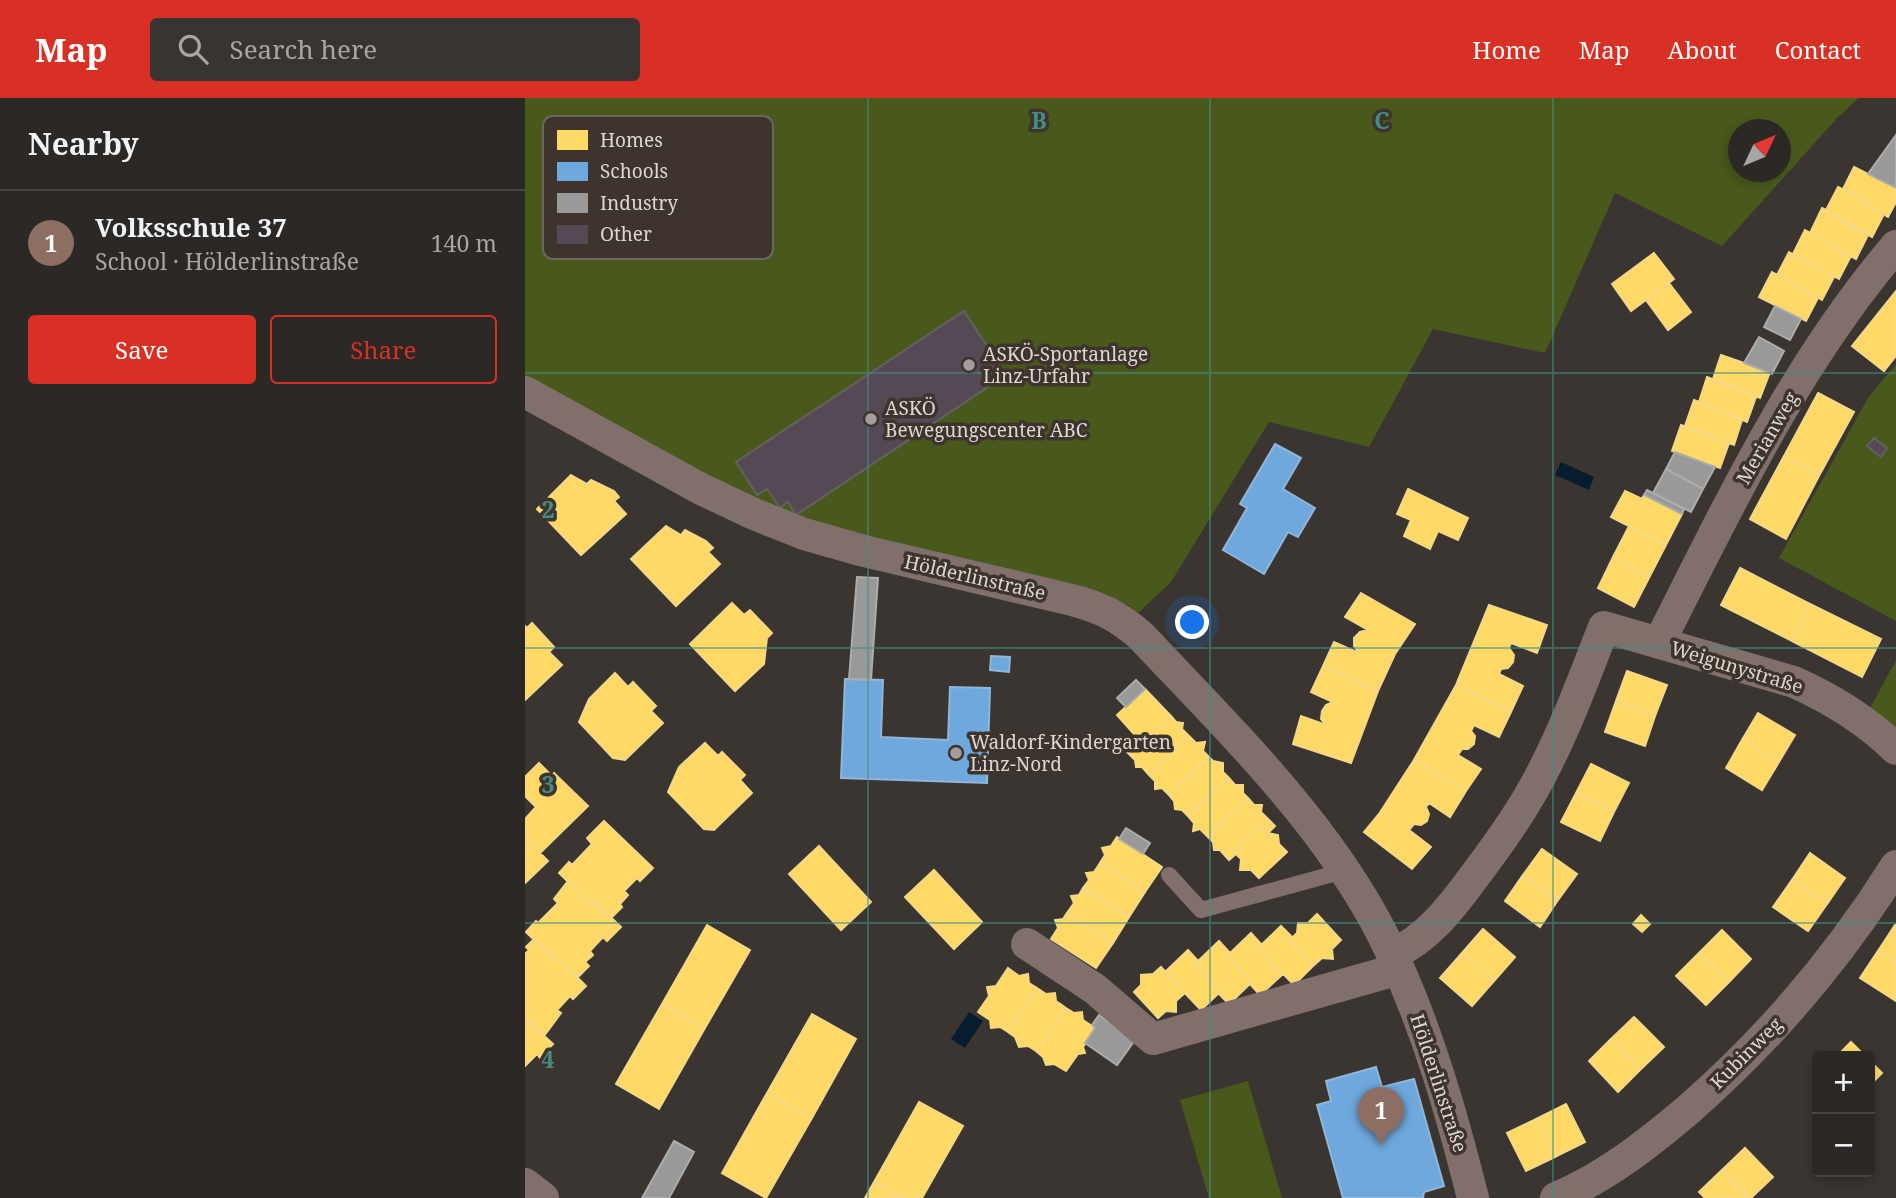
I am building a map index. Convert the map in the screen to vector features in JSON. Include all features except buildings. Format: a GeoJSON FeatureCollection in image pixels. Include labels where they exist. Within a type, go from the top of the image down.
{"type":"FeatureCollection","features":[{"type":"Feature","properties":{"kind":"street","name":"Merianweg"},"geometry":{"type":"LineString","coordinates":[[1659,643],[1749,466],[1790,396],[1854,299],[1896,246]]}},
{"type":"Feature","properties":{"kind":"street","name":"Hölderlinstraße"},"geometry":{"type":"LineString","coordinates":[[525,392],[701,489],[804,534],[1103,608],[1141,636],[1313,827],[1344,871],[1396,962],[1436,1063],[1473,1198]]}},
{"type":"Feature","properties":{"kind":"street","name":"Weigunystraße"},"geometry":{"type":"LineString","coordinates":[[1396,962],[1454,903],[1521,810],[1574,705],[1604,627],[1750,668],[1809,689],[1854,714],[1896,749]]}},
{"type":"Feature","properties":{"kind":"street","name":"Kubinweg"},"geometry":{"type":"LineString","coordinates":[[1556,1198],[1614,1167],[1661,1132],[1757,1044],[1804,993],[1846,940],[1896,866]]}},
{"type":"Feature","properties":{"kind":"street"},"geometry":{"type":"LineString","coordinates":[[1027,944],[1095,989],[1153,1039],[1396,962]]}},
{"type":"Feature","properties":{"kind":"street"},"geometry":{"type":"LineString","coordinates":[[525,1184],[543,1198]]}},
{"type":"Feature","properties":{"kind":"lane"},"geometry":{"type":"LineString","coordinates":[[1168,875],[1201,910],[1344,871]]}},
{"type":"Feature","properties":{"kind":"green space","name":"ASKÖ-Sportanlage Linz-Urfahr"},"geometry":{"type":"Polygon","coordinates":[[[525,98],[1859,98],[1791,169],[1791,119],[1728,119],[1728,182],[1780,182],[1722,246],[1615,193],[1545,353],[1433,329],[1369,447],[1269,422],[1171,582],[1138,613],[1114,599],[928,555],[777,511],[627,434],[525,376],[525,98]]]}},
{"type":"Feature","properties":{"kind":"green space"},"geometry":{"type":"Polygon","coordinates":[[[1896,364],[1896,621],[1779,558],[1868,398],[1896,364]]]}},
{"type":"Feature","properties":{"kind":"green space"},"geometry":{"type":"Polygon","coordinates":[[[1896,660],[1896,736],[1868,712],[1896,660]]]}},
{"type":"Feature","properties":{"kind":"green space"},"geometry":{"type":"Polygon","coordinates":[[[1248,1081],[1282,1198],[1209,1198],[1180,1100],[1248,1081]]]}},
{"type":"Feature","properties":{"kind":"water"},"geometry":{"type":"Polygon","coordinates":[[[1561,462],[1594,477],[1589,490],[1555,475],[1561,462]]]}},
{"type":"Feature","properties":{"kind":"water"},"geometry":{"type":"Polygon","coordinates":[[[969,1012],[983,1021],[965,1048],[951,1039],[969,1012]]]}},
{"type":"Feature","properties":{"kind":"place","name":"ASKÖ-Sportanlage Linz-Urfahr"},"geometry":{"type":"Point","coordinates":[969,365]}},
{"type":"Feature","properties":{"kind":"place","name":"ASKÖ Bewegungscenter ABC"},"geometry":{"type":"Point","coordinates":[871,419]}},
{"type":"Feature","properties":{"kind":"place","name":"Waldorf-Kindergarten Linz-Nord"},"geometry":{"type":"Point","coordinates":[956,753]}},
{"type":"Feature","properties":{"kind":"place","name":"Volksschule 37"},"geometry":{"type":"Point","coordinates":[1381,1145]}}]}
